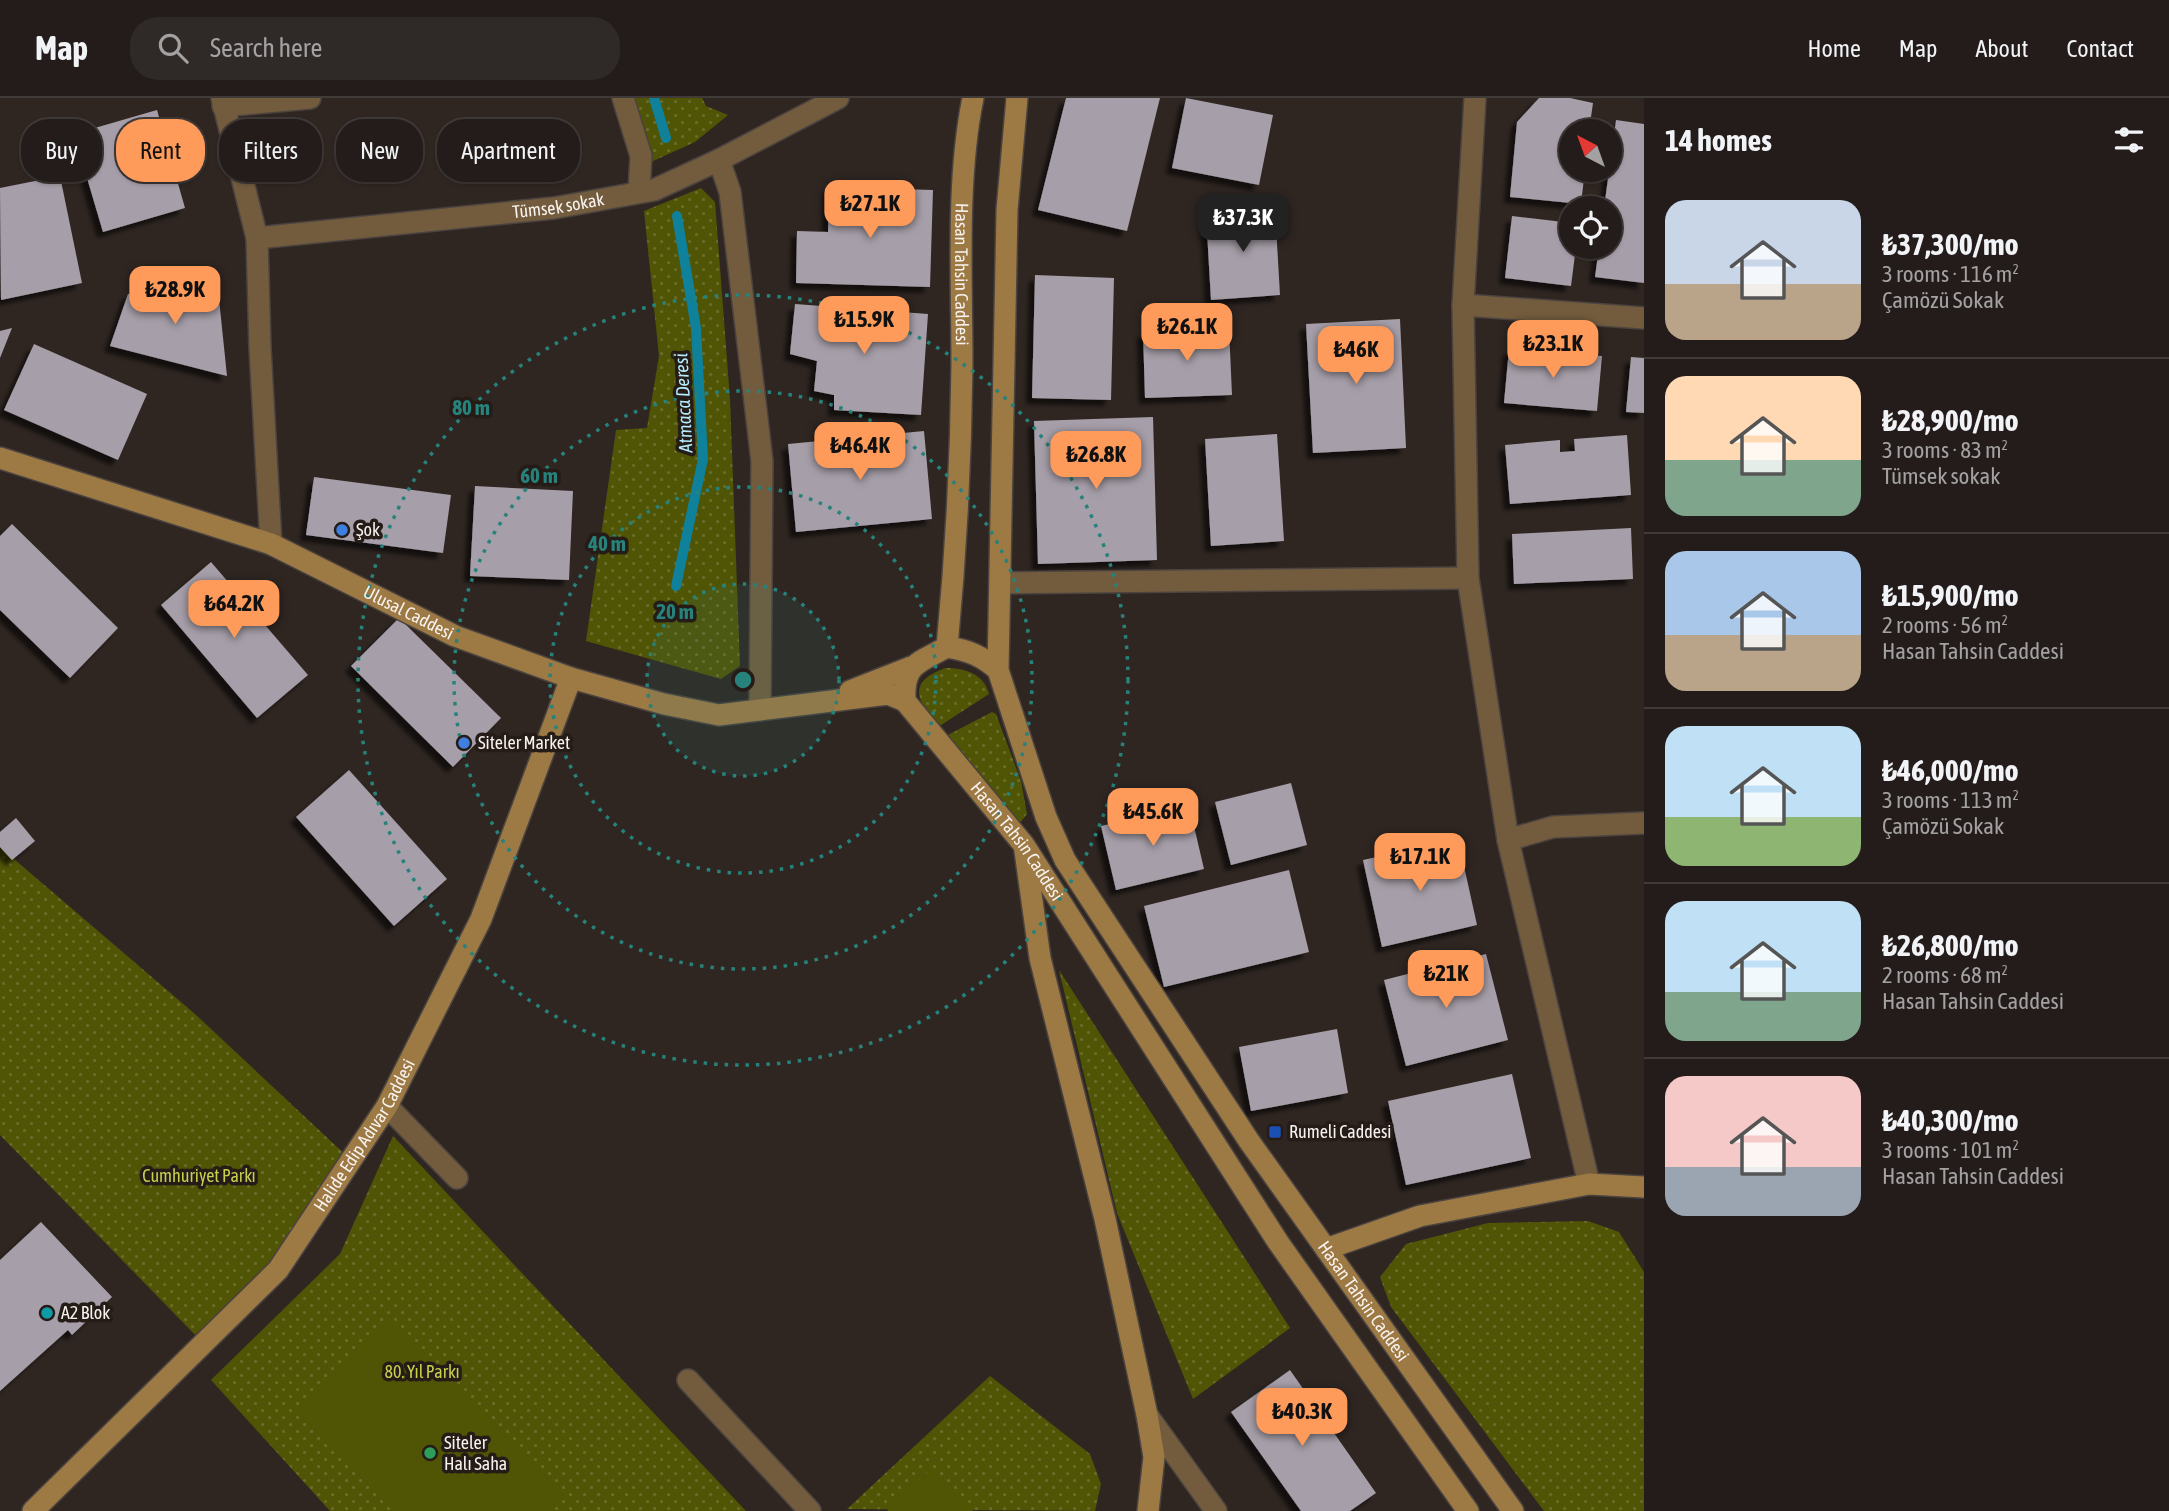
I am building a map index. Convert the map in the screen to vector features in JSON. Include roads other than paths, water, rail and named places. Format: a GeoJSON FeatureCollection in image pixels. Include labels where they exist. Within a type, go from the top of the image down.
{"type":"FeatureCollection","features":[{"type":"Feature","properties":{"kind":"main road","name":"Hasan Tahsin Caddesi"},"geometry":{"type":"LineString","coordinates":[[947,647],[961,436],[962,253],[967,126],[973,98]]}},
{"type":"Feature","properties":{"kind":"main road","name":"Hasan Tahsin Caddesi"},"geometry":{"type":"LineString","coordinates":[[1017,98],[1007,210],[998,670],[1045,817],[1065,860],[1249,1141],[1513,1511]]}},
{"type":"Feature","properties":{"kind":"main road","name":"Ulusal Caddesi"},"geometry":{"type":"LineString","coordinates":[[0,458],[271,544],[455,636],[571,678],[664,704],[719,715],[829,699]]}},
{"type":"Feature","properties":{"kind":"main road"},"geometry":{"type":"LineString","coordinates":[[829,699],[911,667],[947,647],[966,650],[984,658],[998,670]]}},
{"type":"Feature","properties":{"kind":"main road"},"geometry":{"type":"LineString","coordinates":[[829,699],[888,694],[905,701],[904,683],[911,667]]}},
{"type":"Feature","properties":{"kind":"main road","name":"Halide Edip Adıvar Caddesi"},"geometry":{"type":"LineString","coordinates":[[33,1511],[278,1270],[387,1106],[481,919],[571,678]]}},
{"type":"Feature","properties":{"kind":"main road","name":"Hasan Tahsin Caddesi"},"geometry":{"type":"LineString","coordinates":[[905,701],[1024,845],[1278,1242],[1468,1511]]}},
{"type":"Feature","properties":{"kind":"main road"},"geometry":{"type":"LineString","coordinates":[[1045,817],[1045,833],[1035,843],[1024,845],[1040,958],[1105,1219],[1147,1415],[1154,1457],[1148,1511]]}},
{"type":"Feature","properties":{"kind":"main road"},"geometry":{"type":"LineString","coordinates":[[1326,1249],[1420,1216],[1589,1184],[1644,1187]]}},
{"type":"Feature","properties":{"kind":"street"},"geometry":{"type":"LineString","coordinates":[[271,544],[257,238],[222,102],[310,98]]}},
{"type":"Feature","properties":{"kind":"street"},"geometry":{"type":"LineString","coordinates":[[622,98],[641,156],[639,192]]}},
{"type":"Feature","properties":{"kind":"street","name":"Tümsek sokak"},"geometry":{"type":"LineString","coordinates":[[257,238],[554,208],[654,190],[719,160],[838,98]]}},
{"type":"Feature","properties":{"kind":"street"},"geometry":{"type":"LineString","coordinates":[[1475,98],[1463,305],[1468,578],[1508,841],[1589,1184]]}},
{"type":"Feature","properties":{"kind":"street"},"geometry":{"type":"LineString","coordinates":[[719,160],[730,192],[762,461],[760,710]]}},
{"type":"Feature","properties":{"kind":"street"},"geometry":{"type":"LineString","coordinates":[[1463,305],[1644,318]]}},
{"type":"Feature","properties":{"kind":"street"},"geometry":{"type":"LineString","coordinates":[[1001,583],[1468,578]]}},
{"type":"Feature","properties":{"kind":"street"},"geometry":{"type":"LineString","coordinates":[[1508,841],[1553,827],[1644,823]]}},
{"type":"Feature","properties":{"kind":"street"},"geometry":{"type":"LineString","coordinates":[[387,1106],[457,1178]]}},
{"type":"Feature","properties":{"kind":"street"},"geometry":{"type":"LineString","coordinates":[[688,1380],[810,1511]]}},
{"type":"Feature","properties":{"kind":"street"},"geometry":{"type":"LineString","coordinates":[[1147,1415],[1216,1511]]}},
{"type":"Feature","properties":{"kind":"waterway","name":"Atmaca Deresi"},"geometry":{"type":"LineString","coordinates":[[654,98],[666,138]]}},
{"type":"Feature","properties":{"kind":"waterway","name":"Atmaca Deresi"},"geometry":{"type":"LineString","coordinates":[[676,586],[703,459],[696,328],[677,216]]}},
{"type":"Feature","properties":{"kind":"place","name":"Şok"},"geometry":{"type":"Point","coordinates":[342,530]}},
{"type":"Feature","properties":{"kind":"place","name":"Siteler Market"},"geometry":{"type":"Point","coordinates":[464,743]}},
{"type":"Feature","properties":{"kind":"place","name":"Rumeli Caddesi"},"geometry":{"type":"Point","coordinates":[1275,1132]}},
{"type":"Feature","properties":{"kind":"place","name":"A2 Blok"},"geometry":{"type":"Point","coordinates":[47,1313]}},
{"type":"Feature","properties":{"kind":"place","name":"Siteler Halı Saha"},"geometry":{"type":"Point","coordinates":[430,1453]}},
{"type":"Feature","properties":{"kind":"park label","name":"Cumhuriyet Parkı"},"geometry":{"type":"Point","coordinates":[199,1176]}},
{"type":"Feature","properties":{"kind":"park label","name":"80. Yıl Parkı"},"geometry":{"type":"Point","coordinates":[422,1372]}}]}
